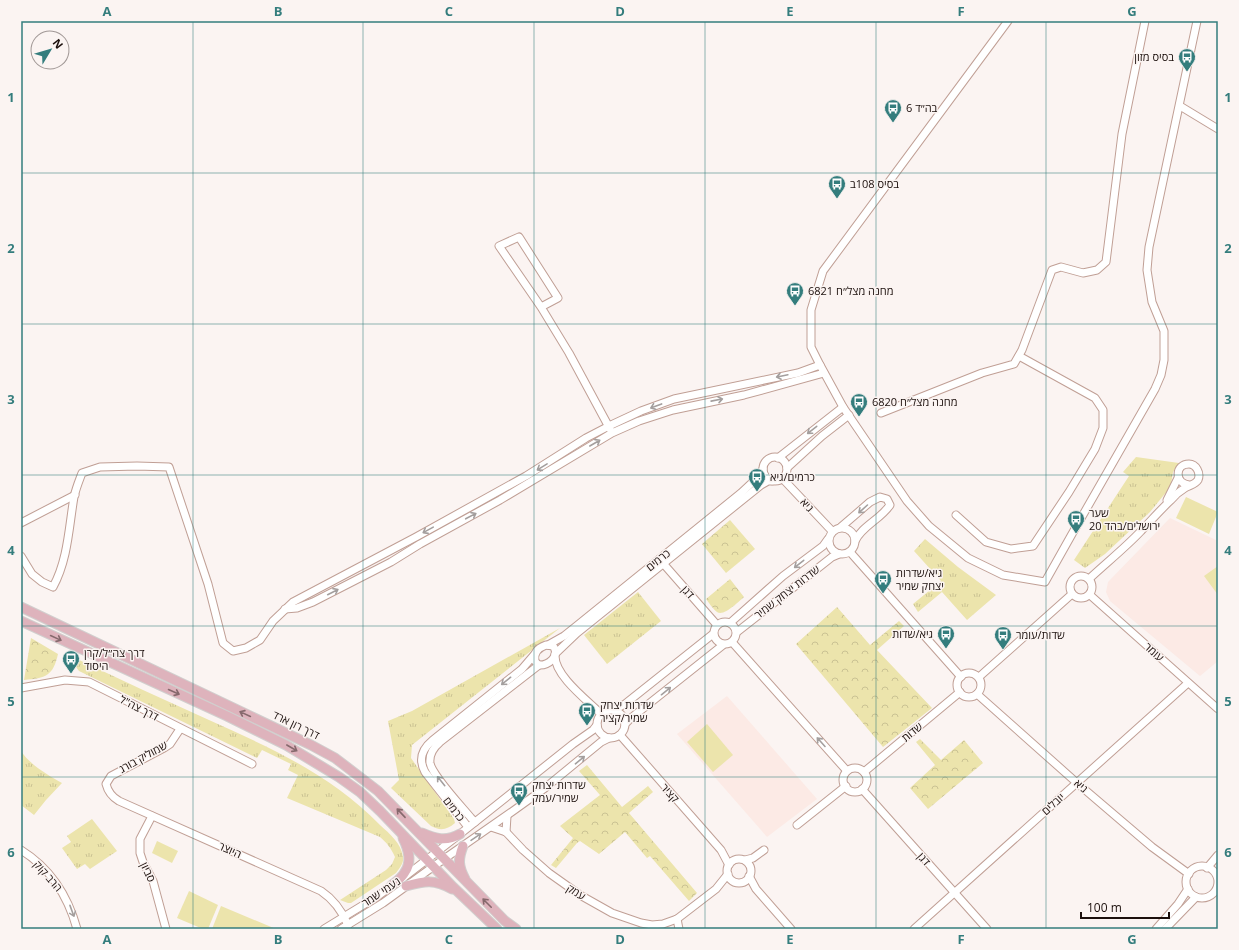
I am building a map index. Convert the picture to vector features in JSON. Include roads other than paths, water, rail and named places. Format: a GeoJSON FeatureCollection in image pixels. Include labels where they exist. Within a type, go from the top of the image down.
{"type":"FeatureCollection","features":[{"type":"Feature","properties":{"kind":"main road","name":"דרך רון ארד"},"geometry":{"type":"LineString","coordinates":[[21,607],[311,745],[335,758],[378,791],[505,922],[516,929]]}},
{"type":"Feature","properties":{"kind":"main road","name":"דרך רון ארד"},"geometry":{"type":"LineString","coordinates":[[21,621],[227,716],[286,745],[339,777],[360,792],[380,811],[460,894],[497,929]]}},
{"type":"Feature","properties":{"kind":"main road"},"geometry":{"type":"LineString","coordinates":[[417,830],[433,838],[441,840],[460,834]]}},
{"type":"Feature","properties":{"kind":"main road"},"geometry":{"type":"LineString","coordinates":[[391,886],[405,873],[408,864],[407,845],[399,831]]}},
{"type":"Feature","properties":{"kind":"main road"},"geometry":{"type":"LineString","coordinates":[[463,846],[459,856],[459,861],[466,882]]}},
{"type":"Feature","properties":{"kind":"main road"},"geometry":{"type":"LineString","coordinates":[[406,886],[424,882],[435,882],[442,884],[460,894]]}},
{"type":"Feature","properties":{"kind":"street"},"geometry":{"type":"LineString","coordinates":[[1008,21],[823,271],[811,310],[812,347],[824,373],[848,416],[907,501],[929,526],[968,558],[1003,574],[1046,582],[1162,375],[1164,360],[1164,331],[1152,302],[1147,270],[1149,248],[1197,21]]}},
{"type":"Feature","properties":{"kind":"street"},"geometry":{"type":"LineString","coordinates":[[881,413],[982,373],[1014,364],[1022,350],[1052,270],[1061,267],[1083,273],[1097,270],[1106,262],[1122,134],[1145,21]]}},
{"type":"Feature","properties":{"kind":"street"},"geometry":{"type":"LineString","coordinates":[[1180,106],[1218,129]]}},
{"type":"Feature","properties":{"kind":"street"},"geometry":{"type":"LineString","coordinates":[[541,307],[558,298],[519,237],[500,246],[541,307],[569,353],[612,433]]}},
{"type":"Feature","properties":{"kind":"street"},"geometry":{"type":"LineString","coordinates":[[956,515],[986,542],[1011,549],[1033,546],[1069,492],[1095,449],[1104,428],[1103,410],[1095,398],[1019,356]]}},
{"type":"Feature","properties":{"kind":"street"},"geometry":{"type":"LineString","coordinates":[[21,556],[32,574],[42,582],[53,587],[66,551],[75,495],[82,473],[100,467],[169,467],[208,584],[223,643],[233,651],[246,648],[260,640],[273,621],[293,602],[416,538],[526,476],[586,438],[608,426],[641,411],[674,399],[798,373],[820,365]]}},
{"type":"Feature","properties":{"kind":"street"},"geometry":{"type":"LineString","coordinates":[[285,609],[297,608],[313,602],[391,562],[420,544],[500,500],[612,433],[639,421],[673,410],[744,395],[824,373]]}},
{"type":"Feature","properties":{"kind":"street"},"geometry":{"type":"LineString","coordinates":[[843,407],[778,458],[769,459],[764,464],[763,469],[766,477],[772,481],[782,478],[785,475],[787,468],[822,436],[848,416]]}},
{"type":"Feature","properties":{"kind":"street"},"geometry":{"type":"LineString","coordinates":[[778,458],[784,461],[787,468]]}},
{"type":"Feature","properties":{"kind":"street"},"geometry":{"type":"LineString","coordinates":[[1089,579],[1141,532],[1163,507],[1189,485],[1195,483],[1199,477],[1198,470],[1193,465],[1183,465],[1163,507]]}},
{"type":"Feature","properties":{"kind":"street","name":"כרמים"},"geometry":{"type":"LineString","coordinates":[[555,655],[577,633],[741,493],[756,479],[763,469]]}},
{"type":"Feature","properties":{"kind":"street","name":"גיא"},"geometry":{"type":"LineString","coordinates":[[782,478],[832,531]]}},
{"type":"Feature","properties":{"kind":"street"},"geometry":{"type":"LineString","coordinates":[[1178,478],[1182,483],[1189,485]]}},
{"type":"Feature","properties":{"kind":"street","name":"כרמים"},"geometry":{"type":"LineString","coordinates":[[548,645],[564,636],[580,624],[761,485],[768,481],[772,481]]}},
{"type":"Feature","properties":{"kind":"street"},"geometry":{"type":"LineString","coordinates":[[21,523],[75,495]]}},
{"type":"Feature","properties":{"kind":"street"},"geometry":{"type":"LineString","coordinates":[[880,496],[887,499],[890,504],[887,510],[858,535],[854,547],[850,552],[843,555],[832,551],[828,539],[832,531],[841,528],[870,502],[880,496]]}},
{"type":"Feature","properties":{"kind":"street"},"geometry":{"type":"LineString","coordinates":[[841,528],[851,531],[855,541]]}},
{"type":"Feature","properties":{"kind":"street","name":"שדרות יצחק שמיר"},"geometry":{"type":"LineString","coordinates":[[730,623],[783,576],[823,546],[828,539]]}},
{"type":"Feature","properties":{"kind":"street"},"geometry":{"type":"LineString","coordinates":[[850,552],[960,677]]}},
{"type":"Feature","properties":{"kind":"street","name":"שדרות יצחק שמיר"},"geometry":{"type":"LineString","coordinates":[[737,632],[832,557],[839,554]]}},
{"type":"Feature","properties":{"kind":"street","name":"דגן"},"geometry":{"type":"LineString","coordinates":[[662,562],[717,625]]}},
{"type":"Feature","properties":{"kind":"street"},"geometry":{"type":"LineString","coordinates":[[1082,576],[1089,579],[1093,588],[1090,595],[1081,599],[1072,594],[1071,584],[1075,578],[1082,576]]}},
{"type":"Feature","properties":{"kind":"street"},"geometry":{"type":"LineString","coordinates":[[979,677],[1072,594]]}},
{"type":"Feature","properties":{"kind":"street","name":"עומר"},"geometry":{"type":"LineString","coordinates":[[1090,595],[1218,709]]}},
{"type":"Feature","properties":{"kind":"street"},"geometry":{"type":"LineString","coordinates":[[625,724],[723,645],[732,642],[737,632],[730,623],[723,622],[717,625],[714,629],[716,640],[723,645]]}},
{"type":"Feature","properties":{"kind":"street"},"geometry":{"type":"LineString","coordinates":[[437,852],[573,744],[593,730],[597,725],[597,721],[601,714],[609,710],[614,710],[625,704],[714,634]]}},
{"type":"Feature","properties":{"kind":"street"},"geometry":{"type":"LineString","coordinates":[[732,642],[847,771]]}},
{"type":"Feature","properties":{"kind":"street"},"geometry":{"type":"LineString","coordinates":[[564,677],[552,669],[540,665],[535,661],[534,655],[540,648],[548,645],[554,648],[557,668],[601,714]]}},
{"type":"Feature","properties":{"kind":"street","name":"כרמים"},"geometry":{"type":"LineString","coordinates":[[468,828],[426,772],[422,763],[423,752],[433,740],[522,669],[534,655]]}},
{"type":"Feature","properties":{"kind":"street"},"geometry":{"type":"LineString","coordinates":[[540,665],[549,662],[555,655]]}},
{"type":"Feature","properties":{"kind":"street","name":"כרמים"},"geometry":{"type":"LineString","coordinates":[[475,822],[435,774],[430,764],[433,748],[522,677],[540,665]]}},
{"type":"Feature","properties":{"kind":"street"},"geometry":{"type":"LineString","coordinates":[[973,673],[979,677],[981,684],[977,694],[973,696],[966,696],[960,692],[958,684],[960,677],[973,673]]}},
{"type":"Feature","properties":{"kind":"street","name":"דרך צה\"ל"},"geometry":{"type":"LineString","coordinates":[[21,688],[66,680],[89,682],[252,764]]}},
{"type":"Feature","properties":{"kind":"street","name":"יובלים"},"geometry":{"type":"LineString","coordinates":[[954,893],[1188,683]]}},
{"type":"Feature","properties":{"kind":"street","name":"שדות"},"geometry":{"type":"LineString","coordinates":[[864,772],[960,692]]}},
{"type":"Feature","properties":{"kind":"street","name":"גיא"},"geometry":{"type":"LineString","coordinates":[[977,694],[1152,847],[1189,874]]}},
{"type":"Feature","properties":{"kind":"street"},"geometry":{"type":"LineString","coordinates":[[444,859],[545,788],[601,742],[620,735],[623,732],[625,724],[624,717],[618,711],[614,710]]}},
{"type":"Feature","properties":{"kind":"street"},"geometry":{"type":"LineString","coordinates":[[597,725],[600,732],[609,738]]}},
{"type":"Feature","properties":{"kind":"street","name":"שמוליק בורג"},"geometry":{"type":"LineString","coordinates":[[106,784],[115,773],[170,744],[180,729]]}},
{"type":"Feature","properties":{"kind":"street","name":"קציר"},"geometry":{"type":"LineString","coordinates":[[620,735],[721,850],[729,865]]}},
{"type":"Feature","properties":{"kind":"street"},"geometry":{"type":"LineString","coordinates":[[856,768],[864,772],[867,781],[862,789],[854,791],[846,786],[844,778],[847,771],[856,768]]}},
{"type":"Feature","properties":{"kind":"street","name":"היוצר"},"geometry":{"type":"LineString","coordinates":[[106,784],[113,797],[119,801],[312,886],[327,895],[332,900],[344,916],[348,925]]}},
{"type":"Feature","properties":{"kind":"street"},"geometry":{"type":"LineString","coordinates":[[797,825],[846,786]]}},
{"type":"Feature","properties":{"kind":"street","name":"דגן"},"geometry":{"type":"LineString","coordinates":[[862,789],[986,929]]}},
{"type":"Feature","properties":{"kind":"street","name":"סביון"},"geometry":{"type":"LineString","coordinates":[[152,816],[140,839],[140,853],[153,881],[164,916],[166,929]]}},
{"type":"Feature","properties":{"kind":"street"},"geometry":{"type":"LineString","coordinates":[[506,816],[506,832]]}},
{"type":"Feature","properties":{"kind":"street","name":"עמק"},"geometry":{"type":"LineString","coordinates":[[491,827],[506,832],[523,850],[549,873],[580,895],[612,913],[627,919],[652,925],[663,927],[677,919],[716,889],[733,881]]}},
{"type":"Feature","properties":{"kind":"street","name":"הרב קוק"},"geometry":{"type":"LineString","coordinates":[[21,850],[42,867],[58,884],[69,904],[77,929]]}},
{"type":"Feature","properties":{"kind":"street","name":"קציר"},"geometry":{"type":"LineString","coordinates":[[721,850],[736,859]]}},
{"type":"Feature","properties":{"kind":"street","name":"נעמי שמר"},"geometry":{"type":"LineString","coordinates":[[341,929],[365,915],[406,886],[430,862],[437,852]]}},
{"type":"Feature","properties":{"kind":"street"},"geometry":{"type":"LineString","coordinates":[[756,890],[742,882],[733,881],[728,874],[729,865],[736,859],[745,860],[761,852],[750,867],[749,876],[756,890],[792,929]]}},
{"type":"Feature","properties":{"kind":"street"},"geometry":{"type":"LineString","coordinates":[[1207,868],[1218,855]]}},
{"type":"Feature","properties":{"kind":"street","name":"נעמי שמר"},"geometry":{"type":"LineString","coordinates":[[324,929],[430,862],[444,859]]}},
{"type":"Feature","properties":{"kind":"street"},"geometry":{"type":"LineString","coordinates":[[745,860],[750,867]]}},
{"type":"Feature","properties":{"kind":"street"},"geometry":{"type":"LineString","coordinates":[[1199,867],[1207,868],[1216,870],[1218,881],[1216,895],[1206,898],[1196,897],[1188,889],[1186,882],[1189,874],[1199,867]]}},
{"type":"Feature","properties":{"kind":"street","name":"עמק"},"geometry":{"type":"LineString","coordinates":[[716,889],[728,874]]}},
{"type":"Feature","properties":{"kind":"street"},"geometry":{"type":"LineString","coordinates":[[742,882],[749,876]]}},
{"type":"Feature","properties":{"kind":"street"},"geometry":{"type":"LineString","coordinates":[[1156,929],[1178,904],[1188,889]]}},
{"type":"Feature","properties":{"kind":"street"},"geometry":{"type":"LineString","coordinates":[[914,929],[954,893]]}},
{"type":"Feature","properties":{"kind":"street"},"geometry":{"type":"LineString","coordinates":[[1164,929],[1196,897]]}},
{"type":"Feature","properties":{"kind":"street"},"geometry":{"type":"LineString","coordinates":[[677,919],[679,929]]}},
{"type":"Feature","properties":{"kind":"place","name":"בסיס מזון"},"geometry":{"type":"Point","coordinates":[1187,72]}},
{"type":"Feature","properties":{"kind":"place","name":"בה״ד 6"},"geometry":{"type":"Point","coordinates":[893,123]}},
{"type":"Feature","properties":{"kind":"place","name":"בסיס 108ב"},"geometry":{"type":"Point","coordinates":[837,199]}},
{"type":"Feature","properties":{"kind":"place","name":"מחנה מצל״ח 6821"},"geometry":{"type":"Point","coordinates":[795,306]}},
{"type":"Feature","properties":{"kind":"place","name":"מחנה מצל״ח 6820"},"geometry":{"type":"Point","coordinates":[859,417]}},
{"type":"Feature","properties":{"kind":"place","name":"כרמים/גיא"},"geometry":{"type":"Point","coordinates":[757,492]}},
{"type":"Feature","properties":{"kind":"place","name":"שער ירושלים/בהד 20"},"geometry":{"type":"Point","coordinates":[1076,534]}},
{"type":"Feature","properties":{"kind":"place","name":"גיא/שדרות יצחק שמיר"},"geometry":{"type":"Point","coordinates":[883,594]}},
{"type":"Feature","properties":{"kind":"place","name":"גיא/שדות"},"geometry":{"type":"Point","coordinates":[946,649]}},
{"type":"Feature","properties":{"kind":"place","name":"שדות/עומר"},"geometry":{"type":"Point","coordinates":[1003,650]}},
{"type":"Feature","properties":{"kind":"place","name":"דרך צה״ל/קרן היסוד"},"geometry":{"type":"Point","coordinates":[71,674]}},
{"type":"Feature","properties":{"kind":"place","name":"שדרות יצחק שמיר/קציר"},"geometry":{"type":"Point","coordinates":[587,726]}},
{"type":"Feature","properties":{"kind":"place","name":"שדרות יצחק שמיר/עמק"},"geometry":{"type":"Point","coordinates":[519,806]}}]}
